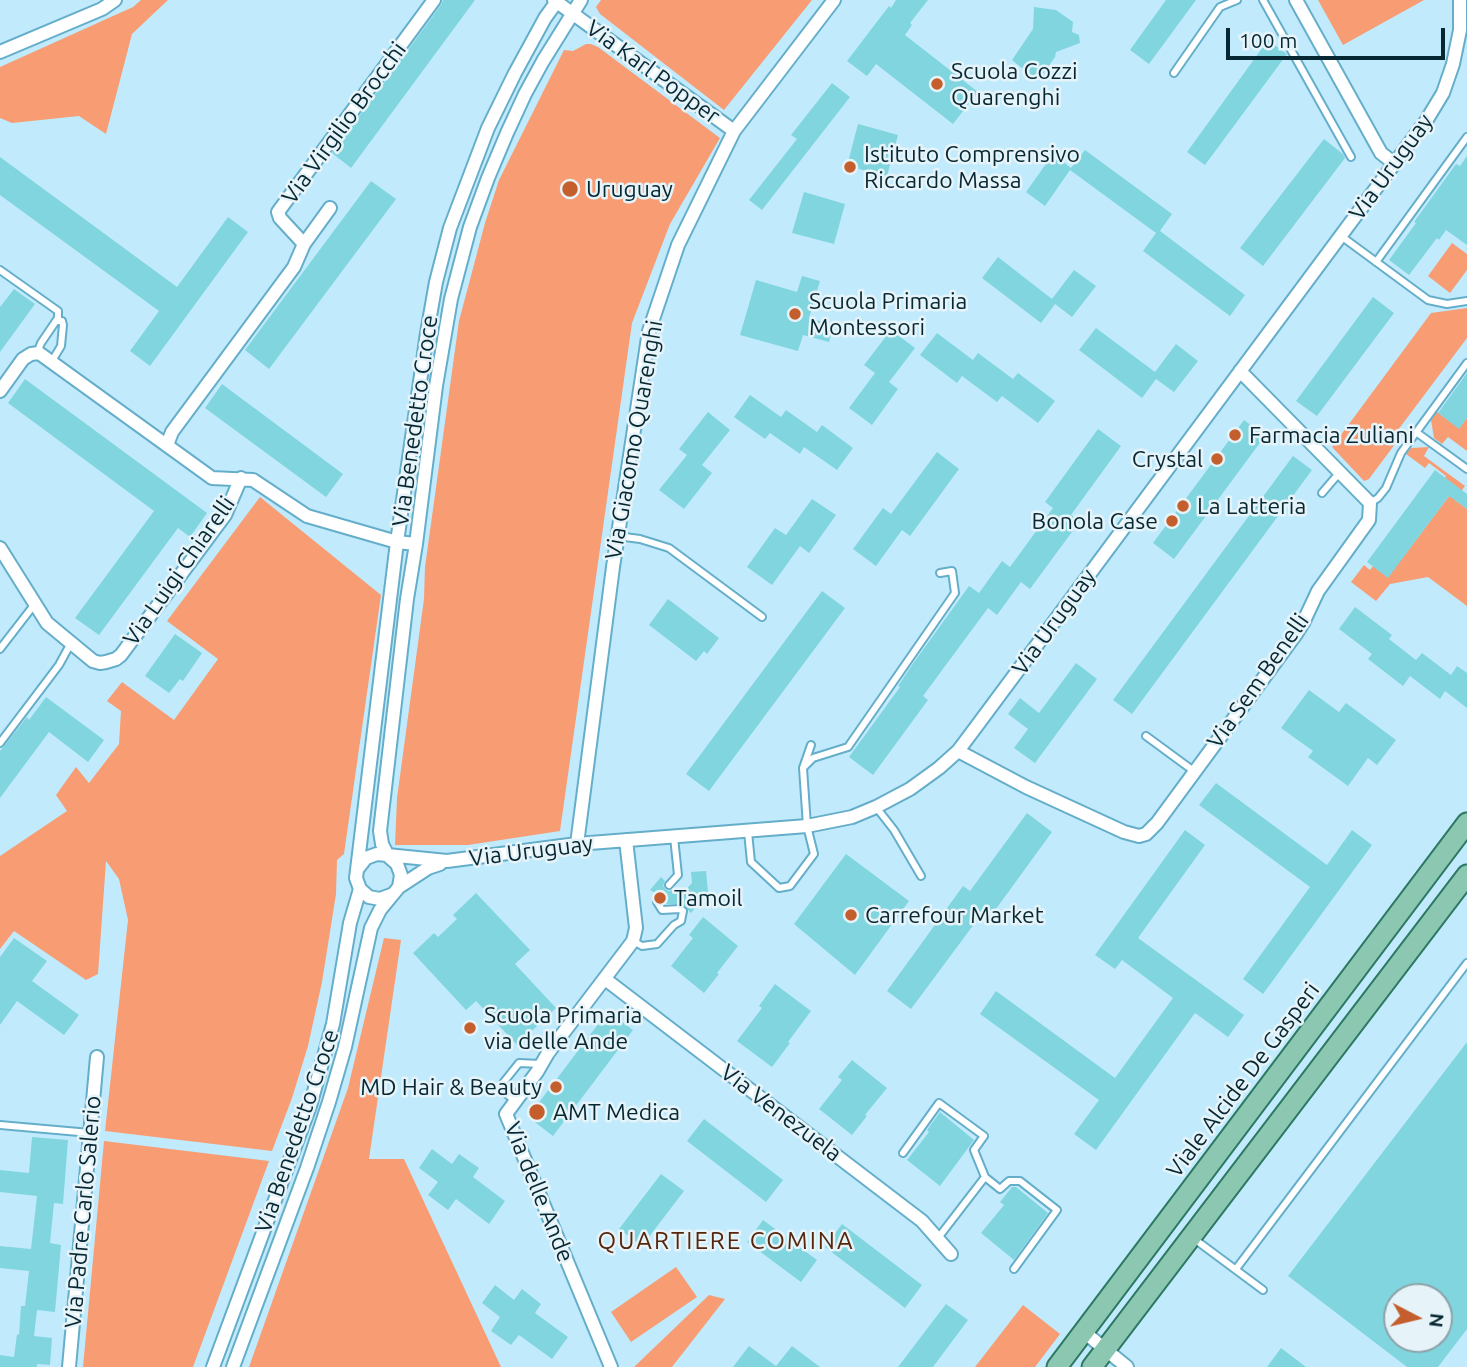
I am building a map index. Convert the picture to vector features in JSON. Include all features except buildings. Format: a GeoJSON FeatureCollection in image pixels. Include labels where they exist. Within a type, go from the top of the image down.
{"type":"FeatureCollection","features":[{"type":"Feature","properties":{"kind":"main road","name":"Viale Alcide De Gasperi"},"geometry":{"type":"LineString","coordinates":[[1056,1367],[1467,823]]}},
{"type":"Feature","properties":{"kind":"main road"},"geometry":{"type":"LineString","coordinates":[[1092,1367],[1467,875]]}},
{"type":"Feature","properties":{"kind":"street"},"geometry":{"type":"LineString","coordinates":[[0,52],[102,9],[115,0]]}},
{"type":"Feature","properties":{"kind":"street","name":"Via Virgilio Brocchi"},"geometry":{"type":"LineString","coordinates":[[304,244],[280,218],[278,212],[434,0]]}},
{"type":"Feature","properties":{"kind":"street","name":"Via Benedetto Croce"},"geometry":{"type":"LineString","coordinates":[[388,856],[380,831],[407,599],[444,335],[463,250],[507,133],[531,83],[581,0]]}},
{"type":"Feature","properties":{"kind":"street","name":"Via Giacomo Quarenghi"},"geometry":{"type":"LineString","coordinates":[[577,844],[617,536],[649,331],[678,245],[734,131],[834,0]]}},
{"type":"Feature","properties":{"kind":"street"},"geometry":{"type":"LineString","coordinates":[[1296,0],[1381,153],[1395,164]]}},
{"type":"Feature","properties":{"kind":"street","name":"Via Uruguay"},"geometry":{"type":"LineString","coordinates":[[388,856],[447,861],[577,844],[807,826],[852,817],[893,799],[923,780],[958,751],[1431,113],[1447,84],[1464,30],[1460,0]]}},
{"type":"Feature","properties":{"kind":"street","name":"Via Benedetto Croce"},"geometry":{"type":"LineString","coordinates":[[359,867],[397,542],[436,282],[450,228],[488,128],[515,73],[556,1]]}},
{"type":"Feature","properties":{"kind":"street","name":"Via Karl Popper"},"geometry":{"type":"LineString","coordinates":[[556,1],[734,131]]}},
{"type":"Feature","properties":{"kind":"street","name":"Via Virgilio Brocchi"},"geometry":{"type":"LineString","coordinates":[[167,445],[172,432],[294,267],[304,244],[330,208]]}},
{"type":"Feature","properties":{"kind":"street"},"geometry":{"type":"LineString","coordinates":[[0,391],[23,359],[37,353]]}},
{"type":"Feature","properties":{"kind":"street","name":"Via Luigi Chiarelli"},"geometry":{"type":"LineString","coordinates":[[37,353],[44,355],[212,478],[253,480],[307,516],[397,542],[416,544]]}},
{"type":"Feature","properties":{"kind":"street"},"geometry":{"type":"LineString","coordinates":[[1240,371],[1370,503]]}},
{"type":"Feature","properties":{"kind":"street","name":"Via Luigi Chiarelli"},"geometry":{"type":"LineString","coordinates":[[0,548],[47,624],[93,661],[100,663],[116,659],[225,514],[241,478]]}},
{"type":"Feature","properties":{"kind":"street","name":"Via Sem Benelli"},"geometry":{"type":"LineString","coordinates":[[958,751],[1026,787],[1124,832],[1139,836],[1146,834],[1195,772],[1303,623],[1318,591],[1369,520],[1370,503]]}},
{"type":"Feature","properties":{"kind":"street"},"geometry":{"type":"LineString","coordinates":[[626,840],[636,928],[633,941]]}},
{"type":"Feature","properties":{"kind":"street"},"geometry":{"type":"LineString","coordinates":[[395,891],[401,875],[397,864],[388,856],[377,854],[366,858],[359,867],[356,878],[360,889],[369,897],[380,899],[395,891],[428,868],[447,861]]}},
{"type":"Feature","properties":{"kind":"street","name":"Via Benedetto Croce"},"geometry":{"type":"LineString","coordinates":[[213,1367],[310,1106],[333,1024],[350,923],[360,889]]}},
{"type":"Feature","properties":{"kind":"street","name":"Via Benedetto Croce"},"geometry":{"type":"LineString","coordinates":[[233,1367],[329,1102],[345,1047],[371,928],[395,891]]}},
{"type":"Feature","properties":{"kind":"street","name":"Via delle Ande"},"geometry":{"type":"LineString","coordinates":[[611,1367],[506,1114],[548,1053],[633,941]]}},
{"type":"Feature","properties":{"kind":"street","name":"Via Venezuela"},"geometry":{"type":"LineString","coordinates":[[605,979],[922,1221],[951,1254]]}},
{"type":"Feature","properties":{"kind":"street","name":"Via Padre Carlo Salerio"},"geometry":{"type":"LineString","coordinates":[[69,1367],[97,1057]]}},
{"type":"Feature","properties":{"kind":"street"},"geometry":{"type":"LineString","coordinates":[[1084,1332],[1128,1367]]}},
{"type":"Feature","properties":{"kind":"lane"},"geometry":{"type":"LineString","coordinates":[[1174,73],[1220,7],[1237,0]]}},
{"type":"Feature","properties":{"kind":"lane"},"geometry":{"type":"LineString","coordinates":[[1263,0],[1351,157]]}},
{"type":"Feature","properties":{"kind":"lane"},"geometry":{"type":"LineString","coordinates":[[1376,262],[1467,137]]}},
{"type":"Feature","properties":{"kind":"lane"},"geometry":{"type":"LineString","coordinates":[[1341,236],[1428,300],[1447,304],[1467,302]]}},
{"type":"Feature","properties":{"kind":"lane"},"geometry":{"type":"LineString","coordinates":[[0,270],[55,308],[59,314],[37,353]]}},
{"type":"Feature","properties":{"kind":"lane"},"geometry":{"type":"LineString","coordinates":[[52,361],[58,354],[62,341],[63,323],[57,321]]}},
{"type":"Feature","properties":{"kind":"lane"},"geometry":{"type":"LineString","coordinates":[[1370,503],[1386,488],[1398,458],[1467,363]]}},
{"type":"Feature","properties":{"kind":"lane"},"geometry":{"type":"LineString","coordinates":[[1416,432],[1467,469]]}},
{"type":"Feature","properties":{"kind":"lane"},"geometry":{"type":"LineString","coordinates":[[1322,493],[1339,472]]}},
{"type":"Feature","properties":{"kind":"lane"},"geometry":{"type":"LineString","coordinates":[[617,536],[640,539],[669,548],[762,617]]}},
{"type":"Feature","properties":{"kind":"lane"},"geometry":{"type":"LineString","coordinates":[[803,768],[813,758],[848,747],[956,593],[951,571],[940,573]]}},
{"type":"Feature","properties":{"kind":"lane"},"geometry":{"type":"LineString","coordinates":[[0,649],[34,605]]}},
{"type":"Feature","properties":{"kind":"lane"},"geometry":{"type":"LineString","coordinates":[[0,743],[59,665],[71,643]]}},
{"type":"Feature","properties":{"kind":"lane"},"geometry":{"type":"LineString","coordinates":[[1146,736],[1195,772]]}},
{"type":"Feature","properties":{"kind":"lane"},"geometry":{"type":"LineString","coordinates":[[748,832],[751,862],[779,888],[790,886],[814,855],[807,826],[803,768],[811,745]]}},
{"type":"Feature","properties":{"kind":"lane"},"geometry":{"type":"LineString","coordinates":[[876,807],[894,830],[921,876]]}},
{"type":"Feature","properties":{"kind":"lane"},"geometry":{"type":"LineString","coordinates":[[669,885],[678,875],[674,837]]}},
{"type":"Feature","properties":{"kind":"lane"},"geometry":{"type":"LineString","coordinates":[[633,941],[642,946],[657,944],[681,921],[683,911],[662,910],[657,902],[659,897]]}},
{"type":"Feature","properties":{"kind":"lane"},"geometry":{"type":"LineString","coordinates":[[1236,1269],[1467,964]]}},
{"type":"Feature","properties":{"kind":"lane"},"geometry":{"type":"LineString","coordinates":[[516,1102],[502,1090],[503,1083],[519,1063],[542,1065]]}},
{"type":"Feature","properties":{"kind":"lane"},"geometry":{"type":"LineString","coordinates":[[903,1153],[939,1103],[984,1136],[974,1150],[985,1177],[1000,1189],[1009,1181],[1020,1181],[1057,1210],[1014,1269]]}},
{"type":"Feature","properties":{"kind":"lane"},"geometry":{"type":"LineString","coordinates":[[0,1125],[90,1133]]}},
{"type":"Feature","properties":{"kind":"lane"},"geometry":{"type":"LineString","coordinates":[[938,1238],[985,1177]]}},
{"type":"Feature","properties":{"kind":"lane"},"geometry":{"type":"LineString","coordinates":[[1191,1237],[1263,1290]]}},
{"type":"Feature","properties":{"kind":"shaded area"},"geometry":{"type":"Polygon","coordinates":[[[141,0],[168,0],[132,34],[106,134],[79,116],[12,123],[0,118],[0,67],[133,7],[141,0]]]}},
{"type":"Feature","properties":{"kind":"shaded area"},"geometry":{"type":"Polygon","coordinates":[[[601,0],[812,0],[724,110],[600,14],[596,7],[601,0]]]}},
{"type":"Feature","properties":{"kind":"shaded area"},"geometry":{"type":"Polygon","coordinates":[[[1318,0],[1424,0],[1343,45],[1318,0]]]}},
{"type":"Feature","properties":{"kind":"shaded area"},"geometry":{"type":"Polygon","coordinates":[[[586,44],[598,47],[720,138],[670,224],[632,323],[560,831],[468,845],[395,845],[397,798],[424,599],[425,567],[459,321],[499,180],[564,50],[573,51],[586,44]]]}},
{"type":"Feature","properties":{"kind":"shaded area"},"geometry":{"type":"Polygon","coordinates":[[[1452,243],[1467,254],[1467,270],[1450,293],[1428,276],[1452,243]]]}},
{"type":"Feature","properties":{"kind":"shaded area"},"geometry":{"type":"Polygon","coordinates":[[[1467,308],[1467,338],[1398,430],[1404,435],[1369,479],[1364,481],[1332,447],[1431,313],[1467,308]]]}},
{"type":"Feature","properties":{"kind":"shaded area"},"geometry":{"type":"Polygon","coordinates":[[[1437,412],[1459,428],[1467,418],[1467,451],[1448,437],[1442,444],[1434,438],[1431,420],[1437,412]]]}},
{"type":"Feature","properties":{"kind":"shaded area"},"geometry":{"type":"Polygon","coordinates":[[[1429,447],[1424,456],[1465,486],[1455,500],[1467,509],[1467,606],[1428,577],[1390,584],[1376,601],[1351,582],[1364,565],[1370,570],[1373,566],[1388,577],[1456,487],[1429,463],[1425,468],[1406,454],[1411,448],[1429,447]]]}},
{"type":"Feature","properties":{"kind":"shaded area"},"geometry":{"type":"Polygon","coordinates":[[[260,497],[381,595],[344,854],[337,860],[336,894],[322,982],[308,1046],[272,1151],[105,1131],[128,920],[119,879],[106,861],[98,974],[86,980],[14,931],[0,949],[0,856],[67,811],[56,795],[76,767],[89,783],[119,744],[121,711],[107,701],[122,682],[174,720],[218,659],[167,621],[260,497]]]}},
{"type":"Feature","properties":{"kind":"shaded area"},"geometry":{"type":"Polygon","coordinates":[[[384,938],[401,940],[369,1159],[404,1159],[501,1367],[249,1367],[348,1088],[384,938]]]}},
{"type":"Feature","properties":{"kind":"shaded area"},"geometry":{"type":"Polygon","coordinates":[[[104,1141],[269,1161],[193,1367],[83,1367],[104,1141]]]}},
{"type":"Feature","properties":{"kind":"shaded area"},"geometry":{"type":"Polygon","coordinates":[[[676,1267],[697,1297],[631,1342],[611,1312],[676,1267]]]}},
{"type":"Feature","properties":{"kind":"shaded area"},"geometry":{"type":"Polygon","coordinates":[[[709,1295],[725,1299],[672,1367],[634,1367],[709,1295]]]}},
{"type":"Feature","properties":{"kind":"shaded area"},"geometry":{"type":"Polygon","coordinates":[[[1023,1305],[1060,1334],[1035,1367],[975,1367],[1023,1305]]]}},
{"type":"Feature","properties":{"kind":"place","name":"Scuola Cozzi Quarenghi"},"geometry":{"type":"Point","coordinates":[937,84]}},
{"type":"Feature","properties":{"kind":"place","name":"Istituto Comprensivo Riccardo Massa"},"geometry":{"type":"Point","coordinates":[850,167]}},
{"type":"Feature","properties":{"kind":"place","name":"Uruguay"},"geometry":{"type":"Point","coordinates":[570,189]}},
{"type":"Feature","properties":{"kind":"place","name":"Scuola Primaria Montessori"},"geometry":{"type":"Point","coordinates":[795,314]}},
{"type":"Feature","properties":{"kind":"place","name":"Farmacia Zuliani"},"geometry":{"type":"Point","coordinates":[1235,435]}},
{"type":"Feature","properties":{"kind":"place","name":"Crystal"},"geometry":{"type":"Point","coordinates":[1217,459]}},
{"type":"Feature","properties":{"kind":"place","name":"La Latteria"},"geometry":{"type":"Point","coordinates":[1183,506]}},
{"type":"Feature","properties":{"kind":"place","name":"Bonola Case"},"geometry":{"type":"Point","coordinates":[1172,521]}},
{"type":"Feature","properties":{"kind":"place","name":"Tamoil"},"geometry":{"type":"Point","coordinates":[660,898]}},
{"type":"Feature","properties":{"kind":"place","name":"Carrefour Market"},"geometry":{"type":"Point","coordinates":[851,915]}},
{"type":"Feature","properties":{"kind":"place","name":"Scuola Primaria via delle Ande"},"geometry":{"type":"Point","coordinates":[470,1028]}},
{"type":"Feature","properties":{"kind":"place","name":"MD Hair & Beauty"},"geometry":{"type":"Point","coordinates":[556,1087]}},
{"type":"Feature","properties":{"kind":"place","name":"AMT Medica"},"geometry":{"type":"Point","coordinates":[537,1112]}},
{"type":"Feature","properties":{"kind":"district","name":"QUARTIERE COMINA"},"geometry":{"type":"Point","coordinates":[726,1241]}}]}
